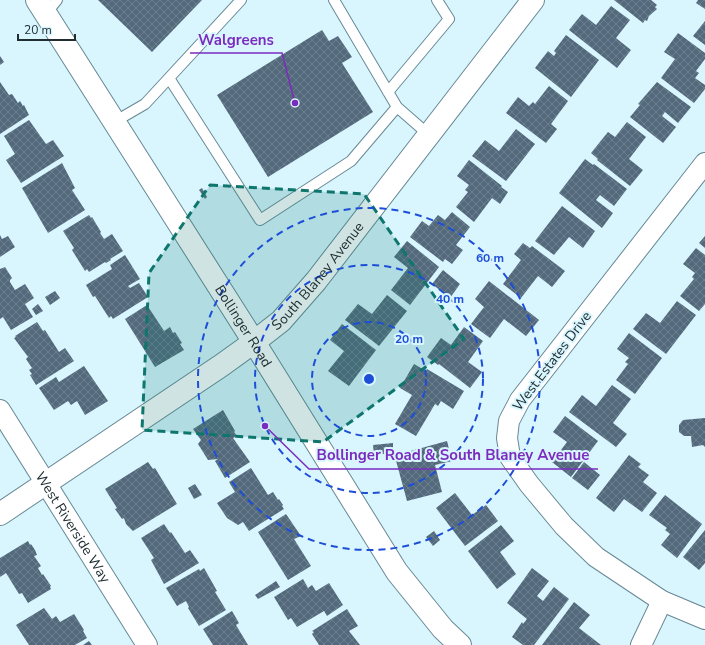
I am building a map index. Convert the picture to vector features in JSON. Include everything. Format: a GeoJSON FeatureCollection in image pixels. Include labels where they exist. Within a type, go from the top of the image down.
{"type":"FeatureCollection","features":[{"type":"Feature","properties":{"kind":"main road","name":"South Blaney Avenue"},"geometry":{"type":"LineString","coordinates":[[0,514],[254,342],[282,321],[316,282],[533,0]]}},
{"type":"Feature","properties":{"kind":"main road","name":"Bollinger Road"},"geometry":{"type":"LineString","coordinates":[[46,5],[114,122],[398,572],[443,629],[460,645]]}},
{"type":"Feature","properties":{"kind":"street","name":"West Estates Drive"},"geometry":{"type":"LineString","coordinates":[[705,163],[520,400],[509,421],[507,438],[510,457],[529,484],[564,526],[596,557],[662,601],[705,618]]}},
{"type":"Feature","properties":{"kind":"street","name":"West Riverside Way"},"geometry":{"type":"LineString","coordinates":[[0,410],[147,645]]}},
{"type":"Feature","properties":{"kind":"street"},"geometry":{"type":"LineString","coordinates":[[641,645],[662,601]]}},
{"type":"Feature","properties":{"kind":"lane"},"geometry":{"type":"LineString","coordinates":[[114,122],[145,104],[241,0]]}},
{"type":"Feature","properties":{"kind":"lane"},"geometry":{"type":"LineString","coordinates":[[334,0],[397,107],[429,135]]}},
{"type":"Feature","properties":{"kind":"lane"},"geometry":{"type":"LineString","coordinates":[[388,92],[449,19],[437,0]]}},
{"type":"Feature","properties":{"kind":"lane"},"geometry":{"type":"LineString","coordinates":[[169,78],[260,220],[351,161],[397,107]]}},
{"type":"Feature","properties":{"kind":"highlighted area"},"geometry":{"type":"Polygon","coordinates":[[[210,185],[364,194],[464,339],[323,442],[142,430],[149,273],[210,185]]]}},
{"type":"Feature","properties":{"kind":"building"},"geometry":{"type":"Polygon","coordinates":[[[98,0],[202,0],[152,52],[98,0]]]}},
{"type":"Feature","properties":{"kind":"building"},"geometry":{"type":"Polygon","coordinates":[[[614,0],[651,0],[657,5],[655,7],[657,9],[649,16],[647,21],[645,20],[643,23],[614,0]]]}},
{"type":"Feature","properties":{"kind":"building"},"geometry":{"type":"Polygon","coordinates":[[[698,0],[705,0],[705,9],[696,3],[698,0]]]}},
{"type":"Feature","properties":{"kind":"building"},"geometry":{"type":"Polygon","coordinates":[[[611,6],[630,20],[616,38],[631,50],[617,68],[569,30],[582,14],[596,25],[611,6]]]}},
{"type":"Feature","properties":{"kind":"building"},"geometry":{"type":"Polygon","coordinates":[[[705,21],[705,45],[693,36],[705,21]]]}},
{"type":"Feature","properties":{"kind":"building"},"geometry":{"type":"Polygon","coordinates":[[[322,30],[329,41],[338,36],[352,57],[342,63],[373,112],[268,177],[217,95],[322,30]]]}},
{"type":"Feature","properties":{"kind":"building"},"geometry":{"type":"Polygon","coordinates":[[[678,33],[705,53],[705,59],[696,71],[699,73],[695,78],[705,85],[705,89],[694,103],[661,78],[675,59],[664,52],[678,33]]]}},
{"type":"Feature","properties":{"kind":"building"},"geometry":{"type":"Polygon","coordinates":[[[566,35],[599,60],[571,97],[535,68],[548,51],[554,56],[556,53],[554,51],[566,35]]]}},
{"type":"Feature","properties":{"kind":"building"},"geometry":{"type":"Polygon","coordinates":[[[0,56],[4,62],[0,65],[0,56]]]}},
{"type":"Feature","properties":{"kind":"building"},"geometry":{"type":"Polygon","coordinates":[[[0,82],[9,95],[12,94],[18,103],[20,101],[23,106],[24,105],[29,115],[0,134],[0,82]]]}},
{"type":"Feature","properties":{"kind":"building"},"geometry":{"type":"Polygon","coordinates":[[[657,82],[691,107],[678,123],[665,112],[662,116],[676,127],[663,143],[630,117],[640,105],[638,104],[657,82]]]}},
{"type":"Feature","properties":{"kind":"building"},"geometry":{"type":"Polygon","coordinates":[[[549,86],[568,101],[551,124],[557,129],[546,143],[506,113],[518,97],[529,106],[533,102],[535,104],[549,86]]]}},
{"type":"Feature","properties":{"kind":"building"},"geometry":{"type":"Polygon","coordinates":[[[29,120],[46,144],[53,140],[64,156],[21,183],[6,160],[15,154],[4,136],[29,120]]]}},
{"type":"Feature","properties":{"kind":"building"},"geometry":{"type":"Polygon","coordinates":[[[627,122],[646,137],[629,159],[643,170],[630,186],[597,160],[598,159],[591,153],[608,132],[615,137],[627,122]]]}},
{"type":"Feature","properties":{"kind":"building"},"geometry":{"type":"Polygon","coordinates":[[[516,129],[535,144],[506,181],[472,156],[485,140],[499,151],[516,129]]]}},
{"type":"Feature","properties":{"kind":"building"},"geometry":{"type":"Polygon","coordinates":[[[585,159],[627,189],[614,206],[600,195],[596,200],[613,213],[602,228],[559,193],[585,159]]]}},
{"type":"Feature","properties":{"kind":"building"},"geometry":{"type":"Polygon","coordinates":[[[469,160],[508,192],[500,204],[492,198],[474,222],[456,207],[468,192],[465,190],[469,185],[457,176],[469,160]]]}},
{"type":"Feature","properties":{"kind":"building"},"geometry":{"type":"Polygon","coordinates":[[[62,163],[75,188],[72,190],[85,210],[48,233],[22,188],[62,163]]]}},
{"type":"Feature","properties":{"kind":"building"},"geometry":{"type":"Polygon","coordinates":[[[202,188],[207,197],[205,199],[199,190],[202,188]]]}},
{"type":"Feature","properties":{"kind":"building"},"geometry":{"type":"Polygon","coordinates":[[[562,206],[595,231],[583,248],[569,237],[554,255],[535,241],[562,206]]]}},
{"type":"Feature","properties":{"kind":"building"},"geometry":{"type":"Polygon","coordinates":[[[452,212],[470,227],[456,245],[463,250],[452,264],[445,259],[443,262],[410,237],[422,221],[429,226],[438,215],[445,220],[452,212]]]}},
{"type":"Feature","properties":{"kind":"building"},"geometry":{"type":"Polygon","coordinates":[[[89,215],[91,218],[92,217],[104,239],[112,234],[123,251],[110,259],[111,260],[89,272],[87,269],[85,271],[72,250],[74,248],[63,231],[89,215]]]}},
{"type":"Feature","properties":{"kind":"building"},"geometry":{"type":"Polygon","coordinates":[[[0,235],[2,239],[8,236],[15,247],[0,257],[0,235]]]}},
{"type":"Feature","properties":{"kind":"building"},"geometry":{"type":"Polygon","coordinates":[[[705,236],[705,248],[699,243],[705,236]]]}},
{"type":"Feature","properties":{"kind":"building"},"geometry":{"type":"Polygon","coordinates":[[[407,241],[439,267],[410,305],[391,290],[408,268],[394,257],[407,241]]]}},
{"type":"Feature","properties":{"kind":"building"},"geometry":{"type":"Polygon","coordinates":[[[523,243],[530,248],[532,246],[565,271],[552,287],[538,276],[521,298],[503,284],[521,260],[514,254],[523,243]]]}},
{"type":"Feature","properties":{"kind":"building"},"geometry":{"type":"Polygon","coordinates":[[[696,248],[705,255],[705,304],[699,311],[680,296],[694,279],[692,277],[695,273],[683,264],[696,248]]]}},
{"type":"Feature","properties":{"kind":"building"},"geometry":{"type":"Polygon","coordinates":[[[125,255],[140,279],[128,286],[130,288],[139,283],[148,297],[113,319],[111,316],[109,318],[86,285],[112,269],[110,265],[125,255]]]}},
{"type":"Feature","properties":{"kind":"building"},"geometry":{"type":"Polygon","coordinates":[[[5,267],[12,278],[10,282],[15,290],[25,284],[34,298],[25,304],[33,317],[11,330],[3,317],[0,319],[0,269],[5,267]]]}},
{"type":"Feature","properties":{"kind":"building"},"geometry":{"type":"Polygon","coordinates":[[[443,270],[460,284],[450,298],[432,284],[443,270]]]}},
{"type":"Feature","properties":{"kind":"building"},"geometry":{"type":"Polygon","coordinates":[[[489,281],[539,320],[526,336],[504,319],[490,338],[471,324],[484,307],[475,299],[489,281]]]}},
{"type":"Feature","properties":{"kind":"building"},"geometry":{"type":"Polygon","coordinates":[[[55,291],[60,298],[50,305],[45,297],[55,291]]]}},
{"type":"Feature","properties":{"kind":"building"},"geometry":{"type":"Polygon","coordinates":[[[387,295],[407,311],[379,346],[345,320],[358,304],[372,314],[387,295]]]}},
{"type":"Feature","properties":{"kind":"building"},"geometry":{"type":"Polygon","coordinates":[[[677,301],[696,315],[666,354],[633,329],[646,313],[660,323],[677,301]]]}},
{"type":"Feature","properties":{"kind":"building"},"geometry":{"type":"Polygon","coordinates":[[[38,304],[43,311],[36,315],[32,309],[38,304]]]}},
{"type":"Feature","properties":{"kind":"building"},"geometry":{"type":"Polygon","coordinates":[[[147,305],[164,331],[170,327],[173,333],[175,332],[182,343],[180,344],[184,350],[155,367],[125,319],[147,305]]]}},
{"type":"Feature","properties":{"kind":"building"},"geometry":{"type":"Polygon","coordinates":[[[37,322],[43,331],[45,330],[59,352],[65,348],[74,361],[36,385],[30,375],[32,374],[29,370],[32,368],[26,359],[28,357],[14,338],[37,322]]]}},
{"type":"Feature","properties":{"kind":"building"},"geometry":{"type":"Polygon","coordinates":[[[342,324],[376,350],[349,386],[328,371],[344,351],[330,340],[342,324]]]}},
{"type":"Feature","properties":{"kind":"building"},"geometry":{"type":"Polygon","coordinates":[[[464,327],[483,341],[468,362],[482,372],[470,388],[439,364],[438,365],[427,357],[441,338],[451,345],[464,327]]]}},
{"type":"Feature","properties":{"kind":"building"},"geometry":{"type":"Polygon","coordinates":[[[629,333],[662,358],[635,394],[616,380],[628,364],[625,362],[629,358],[617,349],[629,333]]]}},
{"type":"Feature","properties":{"kind":"building"},"geometry":{"type":"Polygon","coordinates":[[[414,364],[426,371],[427,369],[464,391],[453,409],[441,401],[438,406],[435,404],[416,436],[395,424],[412,395],[400,388],[414,364]]]}},
{"type":"Feature","properties":{"kind":"building"},"geometry":{"type":"Polygon","coordinates":[[[84,366],[108,401],[85,415],[77,401],[71,405],[68,401],[54,410],[39,388],[56,377],[59,382],[84,366]]]}},
{"type":"Feature","properties":{"kind":"building"},"geometry":{"type":"Polygon","coordinates":[[[612,385],[631,399],[613,423],[627,434],[616,447],[569,412],[582,395],[596,406],[612,385]]]}},
{"type":"Feature","properties":{"kind":"building"},"geometry":{"type":"Polygon","coordinates":[[[223,410],[237,436],[233,438],[250,462],[225,478],[215,461],[218,459],[208,460],[198,444],[201,440],[193,429],[223,410]]]}},
{"type":"Feature","properties":{"kind":"building"},"geometry":{"type":"Polygon","coordinates":[[[565,416],[598,441],[571,477],[552,462],[567,442],[553,432],[565,416]]]}},
{"type":"Feature","properties":{"kind":"building"},"geometry":{"type":"Polygon","coordinates":[[[705,418],[705,447],[703,445],[692,447],[691,436],[684,436],[679,432],[679,425],[683,420],[705,418]]]}},
{"type":"Feature","properties":{"kind":"building"},"geometry":{"type":"Polygon","coordinates":[[[447,441],[452,461],[435,465],[442,492],[407,501],[395,457],[408,453],[407,452],[447,441]]]}},
{"type":"Feature","properties":{"kind":"building"},"geometry":{"type":"Polygon","coordinates":[[[393,443],[393,453],[374,455],[373,445],[393,443]]]}},
{"type":"Feature","properties":{"kind":"building"},"geometry":{"type":"Polygon","coordinates":[[[629,455],[641,464],[638,467],[649,475],[643,482],[657,493],[642,512],[624,499],[614,512],[596,498],[629,455]]]}},
{"type":"Feature","properties":{"kind":"building"},"geometry":{"type":"Polygon","coordinates":[[[148,462],[153,469],[155,468],[177,504],[133,531],[126,524],[124,518],[122,519],[115,509],[117,508],[105,489],[148,462]]]}},
{"type":"Feature","properties":{"kind":"building"},"geometry":{"type":"Polygon","coordinates":[[[584,462],[600,475],[588,490],[572,478],[584,462]]]}},
{"type":"Feature","properties":{"kind":"building"},"geometry":{"type":"Polygon","coordinates":[[[251,468],[268,495],[273,492],[283,505],[282,506],[284,509],[249,531],[243,522],[238,525],[227,518],[217,503],[235,492],[229,482],[251,468]]]}},
{"type":"Feature","properties":{"kind":"building"},"geometry":{"type":"Polygon","coordinates":[[[195,484],[202,495],[194,499],[188,488],[195,484]]]}},
{"type":"Feature","properties":{"kind":"building"},"geometry":{"type":"Polygon","coordinates":[[[455,493],[472,515],[486,505],[498,521],[465,546],[436,508],[455,493]]]}},
{"type":"Feature","properties":{"kind":"building"},"geometry":{"type":"Polygon","coordinates":[[[665,495],[702,524],[677,558],[661,545],[670,534],[665,530],[667,528],[649,515],[665,495]]]}},
{"type":"Feature","properties":{"kind":"building"},"geometry":{"type":"Polygon","coordinates":[[[286,514],[301,536],[294,539],[311,566],[288,580],[258,532],[286,514]]]}},
{"type":"Feature","properties":{"kind":"building"},"geometry":{"type":"Polygon","coordinates":[[[164,524],[185,553],[190,550],[199,563],[164,584],[151,560],[154,558],[141,538],[164,524]]]}},
{"type":"Feature","properties":{"kind":"building"},"geometry":{"type":"Polygon","coordinates":[[[501,525],[514,541],[500,552],[516,574],[497,589],[468,551],[501,525]]]}},
{"type":"Feature","properties":{"kind":"building"},"geometry":{"type":"Polygon","coordinates":[[[705,530],[705,563],[699,570],[683,557],[705,530]]]}},
{"type":"Feature","properties":{"kind":"building"},"geometry":{"type":"Polygon","coordinates":[[[434,531],[440,540],[433,546],[426,537],[434,531]]]}},
{"type":"Feature","properties":{"kind":"building"},"geometry":{"type":"Polygon","coordinates":[[[28,541],[37,555],[34,556],[41,566],[38,568],[51,586],[51,589],[28,603],[22,593],[19,594],[6,573],[0,577],[0,558],[28,541]]]}},
{"type":"Feature","properties":{"kind":"building"},"geometry":{"type":"Polygon","coordinates":[[[204,568],[217,591],[215,592],[226,610],[199,626],[188,608],[189,607],[186,601],[177,606],[166,588],[199,569],[200,571],[204,568]]]}},
{"type":"Feature","properties":{"kind":"building"},"geometry":{"type":"Polygon","coordinates":[[[532,568],[549,581],[537,596],[543,601],[554,587],[569,599],[534,645],[523,645],[512,637],[522,622],[523,624],[527,619],[507,603],[532,568]]]}},
{"type":"Feature","properties":{"kind":"building"},"geometry":{"type":"Polygon","coordinates":[[[303,579],[308,588],[312,585],[316,591],[329,583],[343,605],[327,616],[324,611],[297,627],[291,618],[288,620],[274,597],[303,579]]]}},
{"type":"Feature","properties":{"kind":"building"},"geometry":{"type":"Polygon","coordinates":[[[276,581],[280,587],[258,599],[255,595],[276,581]]]}},
{"type":"Feature","properties":{"kind":"building"},"geometry":{"type":"Polygon","coordinates":[[[574,602],[590,615],[579,628],[601,645],[542,645],[574,602]]]}},
{"type":"Feature","properties":{"kind":"building"},"geometry":{"type":"Polygon","coordinates":[[[44,608],[52,619],[56,616],[60,622],[74,614],[87,638],[75,645],[29,645],[16,625],[44,608]]]}},
{"type":"Feature","properties":{"kind":"building"},"geometry":{"type":"Polygon","coordinates":[[[347,609],[358,626],[349,631],[360,645],[319,645],[312,634],[314,632],[312,631],[347,609]]]}},
{"type":"Feature","properties":{"kind":"building"},"geometry":{"type":"Polygon","coordinates":[[[232,611],[239,623],[236,625],[248,645],[213,645],[203,629],[232,611]]]}},
{"type":"Feature","properties":{"kind":"building"},"geometry":{"type":"Polygon","coordinates":[[[89,641],[92,645],[83,645],[89,641]]]}},
{"type":"Feature","properties":{"kind":"place","name":"Walgreens"},"geometry":{"type":"Point","coordinates":[295,103]}},
{"type":"Feature","properties":{"kind":"place","name":"Bollinger Road & South Blaney Avenue"},"geometry":{"type":"Point","coordinates":[265,426]}}]}
